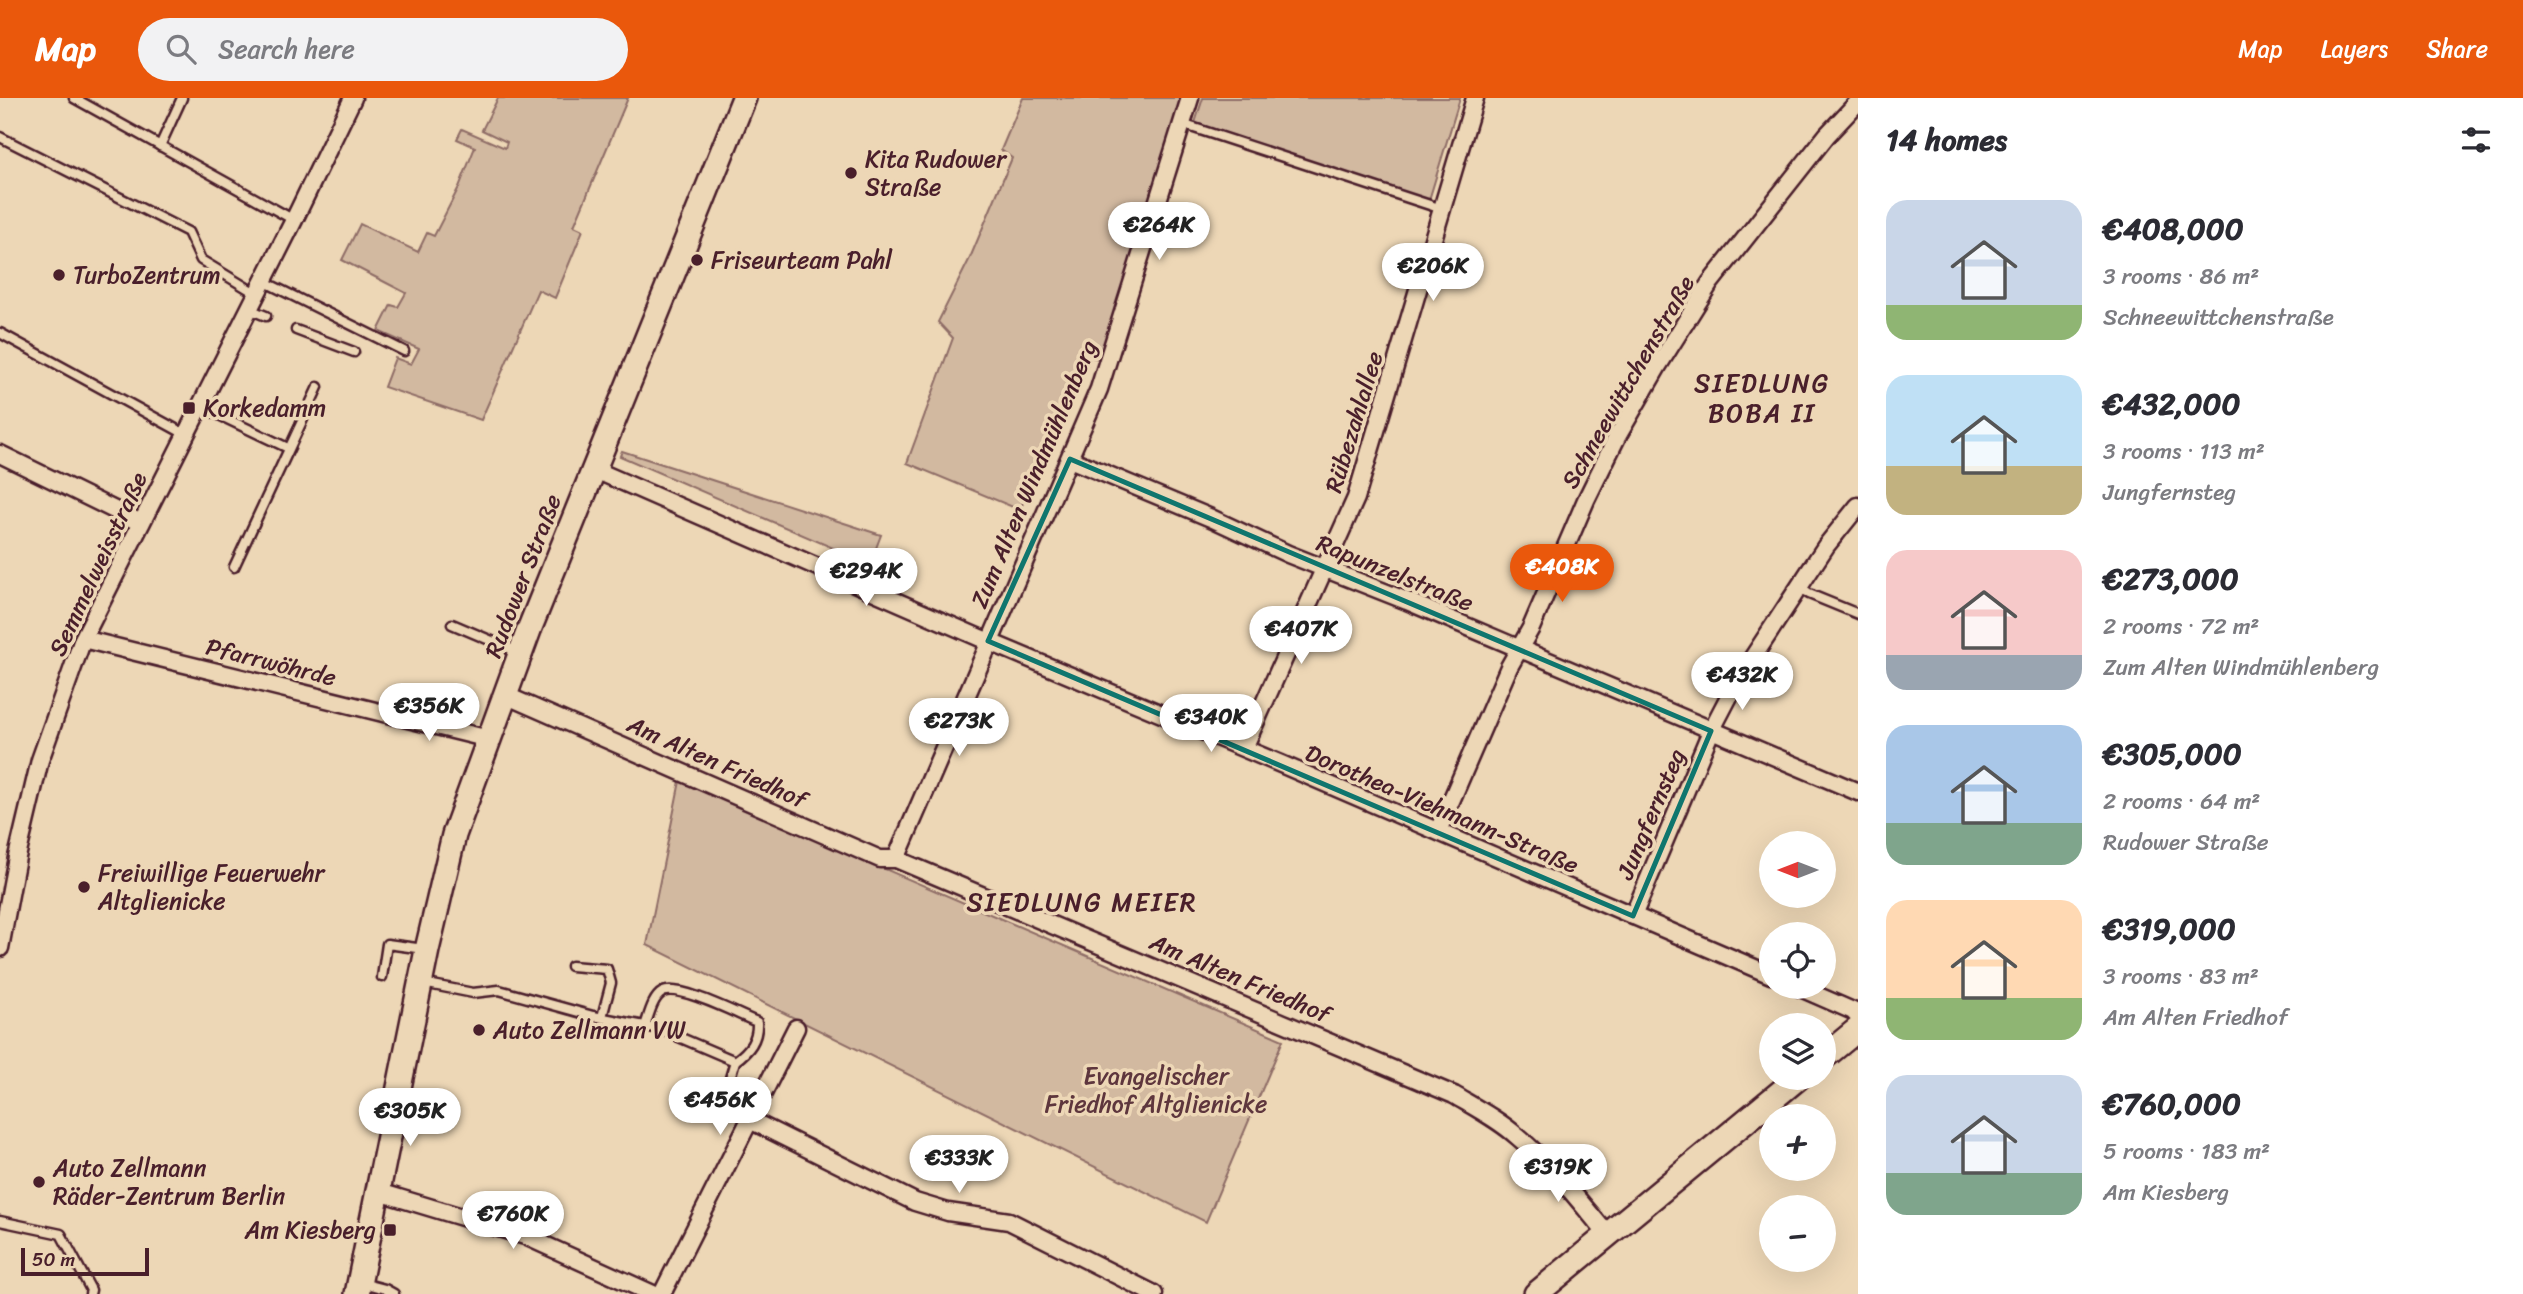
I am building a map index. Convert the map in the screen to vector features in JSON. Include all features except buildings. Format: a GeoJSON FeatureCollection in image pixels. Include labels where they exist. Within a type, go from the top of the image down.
{"type":"FeatureCollection","features":[{"type":"Feature","properties":{"kind":"street","name":"Semmelweisstraße"},"geometry":{"type":"LineString","coordinates":[[0,948],[17,857],[40,760],[83,639],[294,220],[352,98]]}},
{"type":"Feature","properties":{"kind":"street","name":"Rudower Straße"},"geometry":{"type":"LineString","coordinates":[[358,1288],[420,982],[454,835],[593,469],[744,98]]}},
{"type":"Feature","properties":{"kind":"street","name":"Zum Alten Windmühlenberg"},"geometry":{"type":"LineString","coordinates":[[896,859],[988,641],[1070,459],[1110,359],[1190,98]]}},
{"type":"Feature","properties":{"kind":"street","name":"Rübezahlallee"},"geometry":{"type":"LineString","coordinates":[[1244,748],[1356,498],[1475,98]]}},
{"type":"Feature","properties":{"kind":"street","name":"Schneewittchenstraße"},"geometry":{"type":"LineString","coordinates":[[1438,831],[1509,667],[1520,650],[1586,500],[1617,437],[1710,283],[1827,135],[1858,102]]}},
{"type":"Feature","properties":{"kind":"street"},"geometry":{"type":"LineString","coordinates":[[0,454],[141,523]]}},
{"type":"Feature","properties":{"kind":"street","name":"Rapunzelstraße"},"geometry":{"type":"LineString","coordinates":[[1070,459],[1858,792]]}},
{"type":"Feature","properties":{"kind":"street","name":"Dorothea-Viehmann-Straße"},"geometry":{"type":"LineString","coordinates":[[593,469],[988,641],[1759,970]]}},
{"type":"Feature","properties":{"kind":"street","name":"Jungfernsteg"},"geometry":{"type":"LineString","coordinates":[[1633,916],[1711,731],[1736,683],[1799,587],[1858,506]]}},
{"type":"Feature","properties":{"kind":"street","name":"Pfarrwöhrde"},"geometry":{"type":"LineString","coordinates":[[83,639],[489,739]]}},
{"type":"Feature","properties":{"kind":"street","name":"Am Alten Friedhof"},"geometry":{"type":"LineString","coordinates":[[505,695],[880,859],[896,859],[1454,1095],[1488,1115],[1525,1143],[1550,1166],[1607,1234]]}},
{"type":"Feature","properties":{"kind":"street"},"geometry":{"type":"LineString","coordinates":[[1826,999],[1853,1011],[1858,1027],[1836,1046]]}},
{"type":"Feature","properties":{"kind":"street"},"geometry":{"type":"LineString","coordinates":[[662,1294],[796,1028]]}},
{"type":"Feature","properties":{"kind":"street"},"geometry":{"type":"LineString","coordinates":[[1536,1294],[1783,1090]]}},
{"type":"Feature","properties":{"kind":"street"},"geometry":{"type":"LineString","coordinates":[[750,1120],[915,1202],[947,1212],[1009,1221],[1154,1294]]}},
{"type":"Feature","properties":{"kind":"street"},"geometry":{"type":"LineString","coordinates":[[379,1192],[525,1236],[653,1294]]}},
{"type":"Feature","properties":{"kind":"lane"},"geometry":{"type":"LineString","coordinates":[[74,98],[294,220]]}},
{"type":"Feature","properties":{"kind":"lane"},"geometry":{"type":"LineString","coordinates":[[160,146],[182,98]]}},
{"type":"Feature","properties":{"kind":"lane"},"geometry":{"type":"LineString","coordinates":[[1182,124],[1442,209]]}},
{"type":"Feature","properties":{"kind":"lane"},"geometry":{"type":"LineString","coordinates":[[0,137],[188,232],[201,260],[404,351]]}},
{"type":"Feature","properties":{"kind":"lane"},"geometry":{"type":"LineString","coordinates":[[249,309],[266,316]]}},
{"type":"Feature","properties":{"kind":"lane"},"geometry":{"type":"LineString","coordinates":[[296,330],[354,352]]}},
{"type":"Feature","properties":{"kind":"lane"},"geometry":{"type":"LineString","coordinates":[[0,334],[185,433]]}},
{"type":"Feature","properties":{"kind":"lane"},"geometry":{"type":"LineString","coordinates":[[234,567],[317,387]]}},
{"type":"Feature","properties":{"kind":"lane"},"geometry":{"type":"LineString","coordinates":[[200,406],[288,448]]}},
{"type":"Feature","properties":{"kind":"lane"},"geometry":{"type":"LineString","coordinates":[[1799,587],[1809,594],[1858,614]]}},
{"type":"Feature","properties":{"kind":"lane"},"geometry":{"type":"LineString","coordinates":[[452,624],[521,653]]}},
{"type":"Feature","properties":{"kind":"lane"},"geometry":{"type":"LineString","coordinates":[[382,977],[387,944],[427,950]]}},
{"type":"Feature","properties":{"kind":"lane"},"geometry":{"type":"LineString","coordinates":[[571,966],[607,970],[611,983],[602,1017]]}},
{"type":"Feature","properties":{"kind":"lane"},"geometry":{"type":"LineString","coordinates":[[420,982],[473,993],[499,990],[660,1029],[735,1061]]}},
{"type":"Feature","properties":{"kind":"lane"},"geometry":{"type":"LineString","coordinates":[[645,1026],[656,998],[664,991],[676,990],[757,1023],[757,1033],[749,1052],[735,1061],[730,1078]]}},
{"type":"Feature","properties":{"kind":"lane"},"geometry":{"type":"LineString","coordinates":[[0,1221],[61,1234],[91,1290],[90,1294]]}},
{"type":"Feature","properties":{"kind":"lane"},"geometry":{"type":"LineString","coordinates":[[358,1288],[385,1289],[394,1294]]}},
{"type":"Feature","properties":{"kind":"highlighted area"},"geometry":{"type":"Polygon","coordinates":[[[1070,459],[1711,731],[1633,916],[988,641],[1070,459]]]}},
{"type":"Feature","properties":{"kind":"green space"},"geometry":{"type":"Polygon","coordinates":[[[498,98],[628,98],[574,226],[583,230],[555,298],[538,290],[481,420],[384,387],[395,358],[411,364],[419,349],[378,331],[391,305],[398,307],[406,293],[342,260],[360,224],[418,252],[427,233],[434,236],[459,187],[475,147],[457,139],[462,129],[505,148],[507,142],[482,130],[498,98]]]}},
{"type":"Feature","properties":{"kind":"green space"},"geometry":{"type":"Polygon","coordinates":[[[1023,98],[1187,98],[1145,213],[1101,359],[1090,357],[1081,382],[1076,380],[1020,510],[907,463],[953,338],[938,322],[970,258],[1012,158],[1001,150],[1023,98]]]}},
{"type":"Feature","properties":{"kind":"green space"},"geometry":{"type":"Polygon","coordinates":[[[1203,98],[1460,98],[1429,200],[1195,123],[1203,98]]]}},
{"type":"Feature","properties":{"kind":"green space"},"geometry":{"type":"Polygon","coordinates":[[[622,451],[881,535],[870,564],[620,456],[622,451]]]}},
{"type":"Feature","properties":{"kind":"green space","name":"Evangelischer Friedhof Altglienicke"},"geometry":{"type":"Polygon","coordinates":[[[680,781],[1283,1040],[1206,1222],[647,945],[680,781]]]}},
{"type":"Feature","properties":{"kind":"place","name":"Kita Rudower Straße"},"geometry":{"type":"Point","coordinates":[851,173]}},
{"type":"Feature","properties":{"kind":"place","name":"Friseurteam Pahl"},"geometry":{"type":"Point","coordinates":[697,260]}},
{"type":"Feature","properties":{"kind":"place","name":"TurboZentrum"},"geometry":{"type":"Point","coordinates":[59,275]}},
{"type":"Feature","properties":{"kind":"place","name":"Korkedamm"},"geometry":{"type":"Point","coordinates":[189,408]}},
{"type":"Feature","properties":{"kind":"place","name":"Freiwillige Feuerwehr Altglienicke"},"geometry":{"type":"Point","coordinates":[84,887]}},
{"type":"Feature","properties":{"kind":"place","name":"Auto Zellmann VW"},"geometry":{"type":"Point","coordinates":[479,1030]}},
{"type":"Feature","properties":{"kind":"place","name":"Auto Zellmann Räder-Zentrum Berlin"},"geometry":{"type":"Point","coordinates":[39,1182]}},
{"type":"Feature","properties":{"kind":"place","name":"Am Kiesberg"},"geometry":{"type":"Point","coordinates":[390,1230]}},
{"type":"Feature","properties":{"kind":"district","name":"SIEDLUNG BOBA II"},"geometry":{"type":"Point","coordinates":[1762,398]}},
{"type":"Feature","properties":{"kind":"district","name":"SIEDLUNG MEIER"},"geometry":{"type":"Point","coordinates":[1082,902]}}]}
